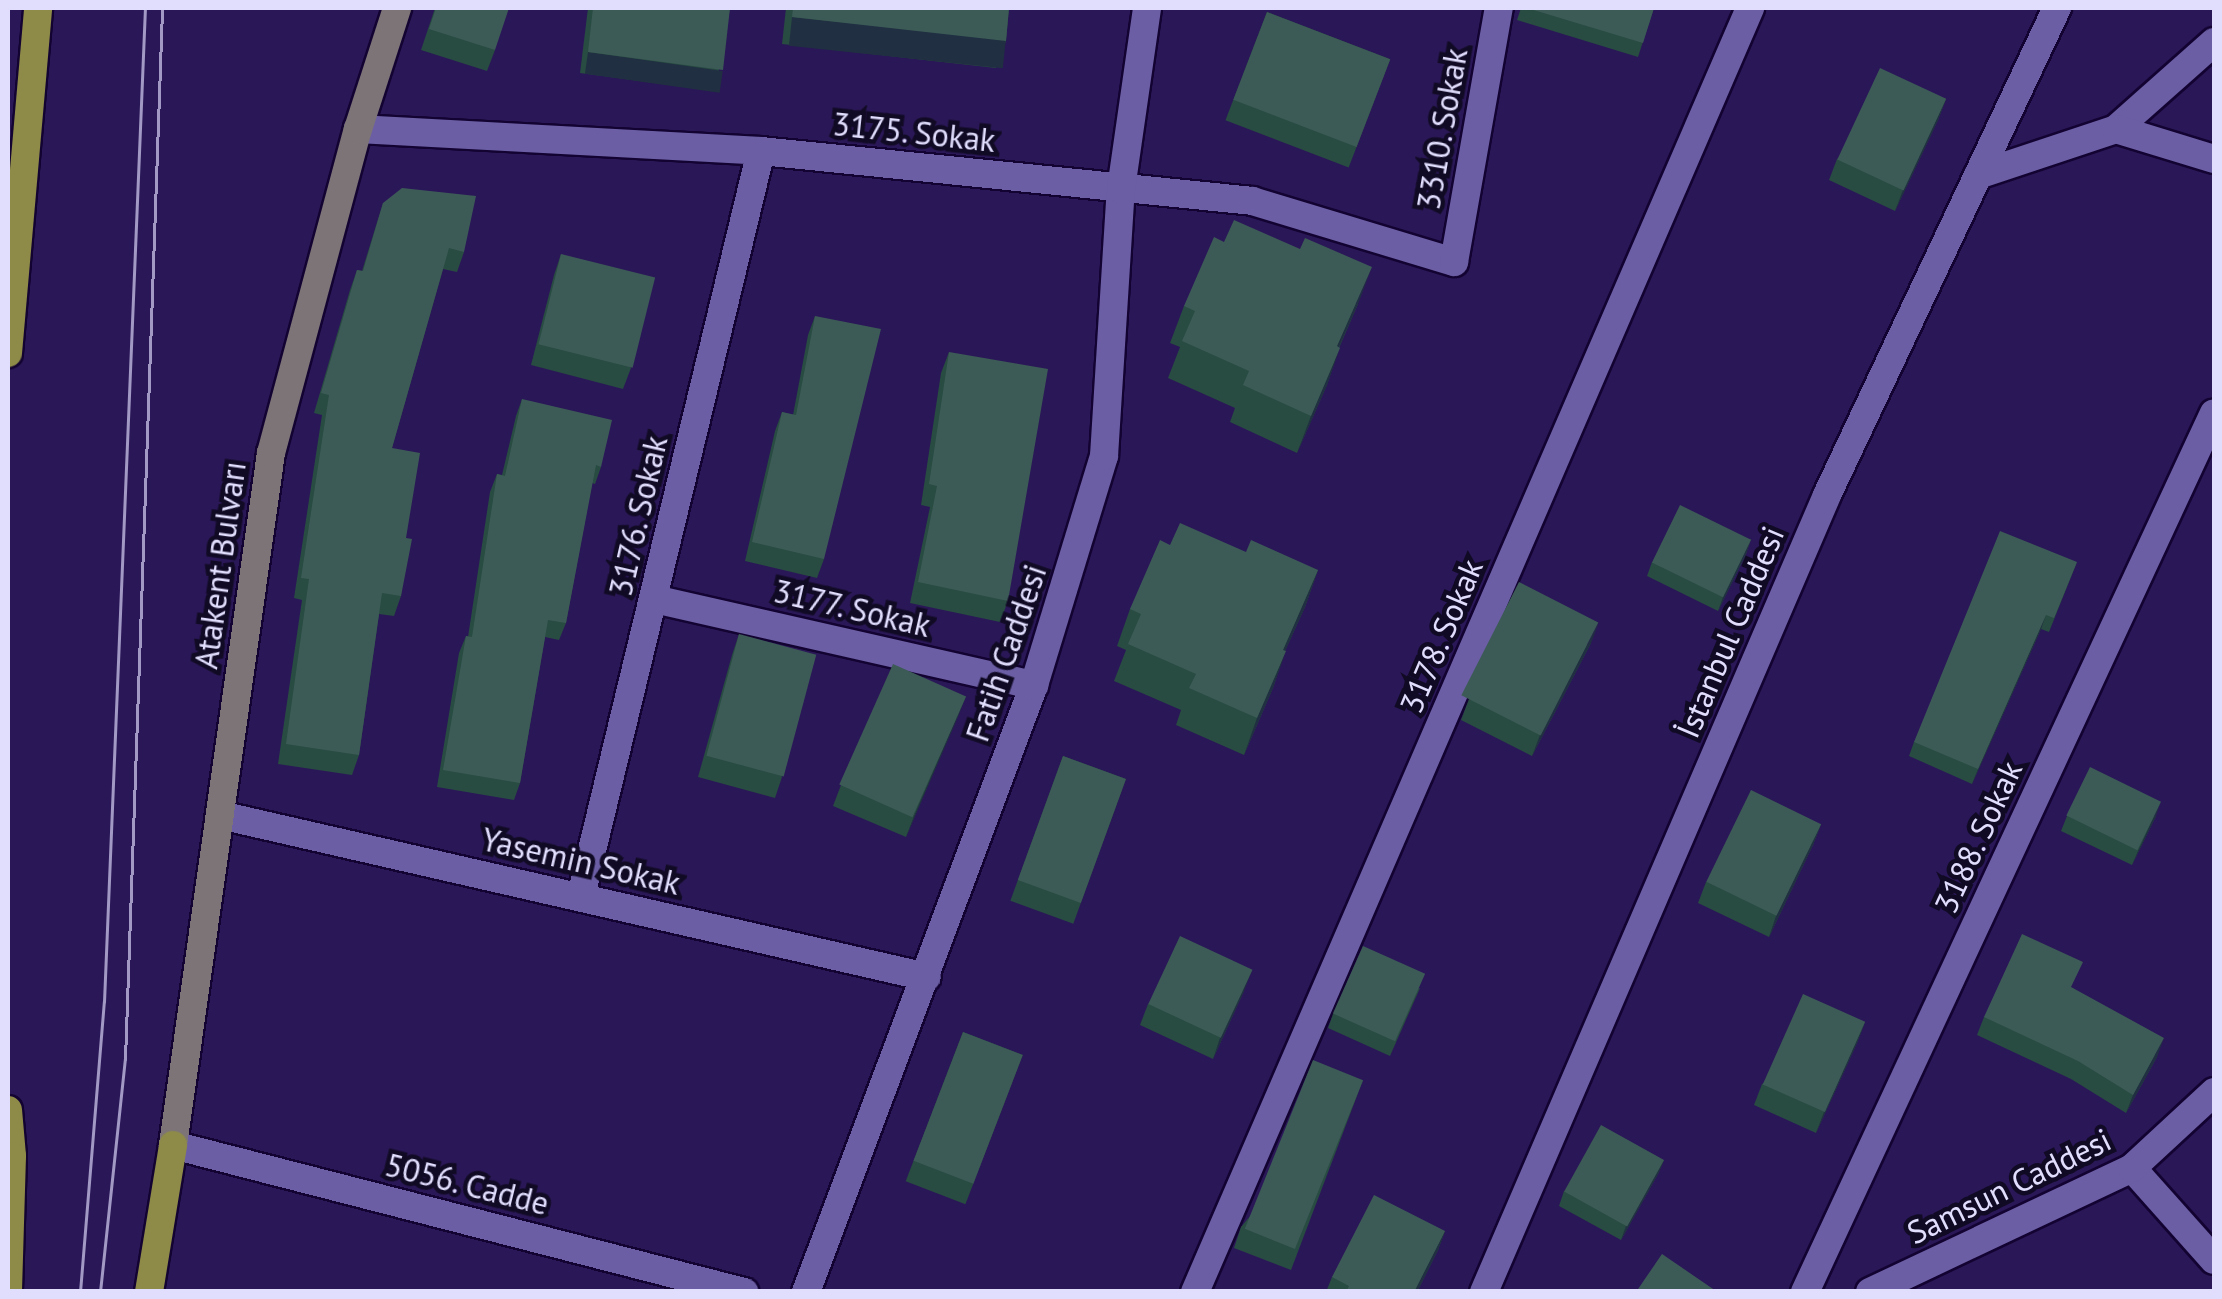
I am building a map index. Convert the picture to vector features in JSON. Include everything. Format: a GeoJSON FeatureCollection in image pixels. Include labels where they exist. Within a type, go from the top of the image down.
{"type":"FeatureCollection","features":[{"type":"Feature","properties":{"kind":"main road"},"geometry":{"type":"LineString","coordinates":[[8,353],[38,8]]}},
{"type":"Feature","properties":{"kind":"main road","name":"Atakent Bulvarı"},"geometry":{"type":"LineString","coordinates":[[173,1144],[271,453],[358,130],[397,8]]}},
{"type":"Feature","properties":{"kind":"main road"},"geometry":{"type":"LineString","coordinates":[[8,1110],[8,1292]]}},
{"type":"Feature","properties":{"kind":"main road"},"geometry":{"type":"LineString","coordinates":[[149,1292],[173,1144]]}},
{"type":"Feature","properties":{"kind":"street","name":"Fatih Caddesi"},"geometry":{"type":"LineString","coordinates":[[806,1292],[927,978],[1034,684],[1104,456],[1122,189],[1147,8]]}},
{"type":"Feature","properties":{"kind":"street","name":"3310. Sokak"},"geometry":{"type":"LineString","coordinates":[[1454,262],[1499,8]]}},
{"type":"Feature","properties":{"kind":"street","name":"3178. Sokak"},"geometry":{"type":"LineString","coordinates":[[1195,1292],[1750,8]]}},
{"type":"Feature","properties":{"kind":"street","name":"İstanbul Caddesi"},"geometry":{"type":"LineString","coordinates":[[1484,1292],[1827,496],[2058,8]]}},
{"type":"Feature","properties":{"kind":"street"},"geometry":{"type":"LineString","coordinates":[[1978,175],[2116,130],[2214,42]]}},
{"type":"Feature","properties":{"kind":"street","name":"3175. Sokak"},"geometry":{"type":"LineString","coordinates":[[358,130],[760,151],[1252,201],[1454,262]]}},
{"type":"Feature","properties":{"kind":"street"},"geometry":{"type":"LineString","coordinates":[[2116,130],[2214,160]]}},
{"type":"Feature","properties":{"kind":"street","name":"3176. Sokak"},"geometry":{"type":"LineString","coordinates":[[581,896],[760,151]]}},
{"type":"Feature","properties":{"kind":"street","name":"3188. Sokak"},"geometry":{"type":"LineString","coordinates":[[1805,1292],[2214,413]]}},
{"type":"Feature","properties":{"kind":"street","name":"3177. Sokak"},"geometry":{"type":"LineString","coordinates":[[654,599],[1034,684]]}},
{"type":"Feature","properties":{"kind":"street","name":"Yasemin Sokak"},"geometry":{"type":"LineString","coordinates":[[220,815],[927,978]]}},
{"type":"Feature","properties":{"kind":"street","name":"Samsun Caddesi"},"geometry":{"type":"LineString","coordinates":[[1870,1292],[2132,1168],[2214,1092]]}},
{"type":"Feature","properties":{"kind":"street","name":"5056. Cadde"},"geometry":{"type":"LineString","coordinates":[[173,1144],[744,1292]]}},
{"type":"Feature","properties":{"kind":"street"},"geometry":{"type":"LineString","coordinates":[[2132,1168],[2214,1260]]}},
{"type":"Feature","properties":{"kind":"building"},"geometry":{"type":"Polygon","coordinates":[[[436,8],[509,8],[495,50],[429,29],[436,8]]]}},
{"type":"Feature","properties":{"kind":"building"},"geometry":{"type":"Polygon","coordinates":[[[593,8],[730,8],[723,70],[588,52],[593,8]]]}},
{"type":"Feature","properties":{"kind":"building"},"geometry":{"type":"Polygon","coordinates":[[[793,8],[1009,8],[1006,41],[792,17],[793,8]]]}},
{"type":"Feature","properties":{"kind":"building"},"geometry":{"type":"Polygon","coordinates":[[[1527,8],[1654,8],[1643,43],[1527,8]]]}},
{"type":"Feature","properties":{"kind":"building"},"geometry":{"type":"Polygon","coordinates":[[[1267,12],[1390,59],[1357,147],[1233,100],[1267,12]]]}},
{"type":"Feature","properties":{"kind":"building"},"geometry":{"type":"Polygon","coordinates":[[[1880,68],[1946,99],[1903,190],[1837,160],[1880,68]]]}},
{"type":"Feature","properties":{"kind":"building"},"geometry":{"type":"Polygon","coordinates":[[[402,188],[476,196],[464,252],[449,248],[392,448],[420,453],[406,538],[412,539],[401,596],[382,593],[359,755],[286,744],[309,579],[301,578],[329,395],[321,393],[357,270],[363,271],[383,203],[402,188]]]}},
{"type":"Feature","properties":{"kind":"building"},"geometry":{"type":"Polygon","coordinates":[[[1234,220],[1300,249],[1305,238],[1372,267],[1311,416],[1243,385],[1249,371],[1182,341],[1195,311],[1184,306],[1214,237],[1224,242],[1234,220]]]}},
{"type":"Feature","properties":{"kind":"building"},"geometry":{"type":"Polygon","coordinates":[[[561,254],[655,277],[633,368],[539,344],[561,254]]]}},
{"type":"Feature","properties":{"kind":"building"},"geometry":{"type":"Polygon","coordinates":[[[815,316],[881,329],[824,559],[752,542],[782,412],[796,415],[815,316]]]}},
{"type":"Feature","properties":{"kind":"building"},"geometry":{"type":"Polygon","coordinates":[[[949,352],[1048,369],[1008,601],[918,582],[937,486],[929,484],[949,352]]]}},
{"type":"Feature","properties":{"kind":"building"},"geometry":{"type":"Polygon","coordinates":[[[522,399],[612,420],[601,467],[596,465],[566,623],[548,620],[520,783],[443,770],[466,636],[472,637],[497,474],[505,476],[522,399]]]}},
{"type":"Feature","properties":{"kind":"building"},"geometry":{"type":"Polygon","coordinates":[[[1680,505],[1751,540],[1723,597],[1652,563],[1680,505]]]}},
{"type":"Feature","properties":{"kind":"building"},"geometry":{"type":"Polygon","coordinates":[[[1180,523],[1246,552],[1251,540],[1318,570],[1257,718],[1189,688],[1196,674],[1128,644],[1141,614],[1130,609],[1160,540],[1170,545],[1180,523]]]}},
{"type":"Feature","properties":{"kind":"building"},"geometry":{"type":"Polygon","coordinates":[[[2000,531],[2077,562],[2054,618],[2046,615],[1978,769],[1914,742],[2000,531]]]}},
{"type":"Feature","properties":{"kind":"building"},"geometry":{"type":"Polygon","coordinates":[[[1519,582],[1598,622],[1541,736],[1461,695],[1519,582]]]}},
{"type":"Feature","properties":{"kind":"building"},"geometry":{"type":"Polygon","coordinates":[[[739,634],[816,655],[784,776],[706,756],[739,634]]]}},
{"type":"Feature","properties":{"kind":"building"},"geometry":{"type":"Polygon","coordinates":[[[893,664],[966,697],[912,817],[839,785],[893,664]]]}},
{"type":"Feature","properties":{"kind":"building"},"geometry":{"type":"Polygon","coordinates":[[[1063,756],[1126,779],[1081,903],[1018,880],[1063,756]]]}},
{"type":"Feature","properties":{"kind":"building"},"geometry":{"type":"Polygon","coordinates":[[[2090,767],[2161,802],[2137,850],[2066,816],[2090,767]]]}},
{"type":"Feature","properties":{"kind":"building"},"geometry":{"type":"Polygon","coordinates":[[[1751,790],[1821,824],[1776,916],[1706,882],[1751,790]]]}},
{"type":"Feature","properties":{"kind":"building"},"geometry":{"type":"Polygon","coordinates":[[[2022,934],[2083,962],[2071,987],[2164,1038],[2133,1095],[2078,1061],[1984,1017],[2022,934]]]}},
{"type":"Feature","properties":{"kind":"building"},"geometry":{"type":"Polygon","coordinates":[[[1180,936],[1253,970],[1221,1038],[1148,1004],[1180,936]]]}},
{"type":"Feature","properties":{"kind":"building"},"geometry":{"type":"Polygon","coordinates":[[[1363,946],[1425,974],[1395,1041],[1333,1014],[1363,946]]]}},
{"type":"Feature","properties":{"kind":"building"},"geometry":{"type":"Polygon","coordinates":[[[1803,994],[1865,1022],[1825,1112],[1763,1084],[1803,994]]]}},
{"type":"Feature","properties":{"kind":"building"},"geometry":{"type":"Polygon","coordinates":[[[963,1032],[1023,1055],[973,1184],[914,1161],[963,1032]]]}},
{"type":"Feature","properties":{"kind":"building"},"geometry":{"type":"Polygon","coordinates":[[[1313,1060],[1363,1080],[1295,1249],[1245,1229],[1313,1060]]]}},
{"type":"Feature","properties":{"kind":"building"},"geometry":{"type":"Polygon","coordinates":[[[1601,1125],[1664,1160],[1627,1226],[1564,1191],[1601,1125]]]}},
{"type":"Feature","properties":{"kind":"building"},"geometry":{"type":"Polygon","coordinates":[[[1374,1195],[1445,1231],[1414,1292],[1346,1292],[1349,1286],[1332,1277],[1374,1195]]]}},
{"type":"Feature","properties":{"kind":"building"},"geometry":{"type":"Polygon","coordinates":[[[1662,1254],[1716,1291],[1716,1292],[1636,1292],[1662,1254]]]}},
{"type":"Feature","properties":{"kind":"tram line"},"geometry":{"type":"LineString","coordinates":[[80,1292],[104,1002],[145,8]]}},
{"type":"Feature","properties":{"kind":"tram line"},"geometry":{"type":"LineString","coordinates":[[100,1292],[125,1059],[162,8]]}}]}
